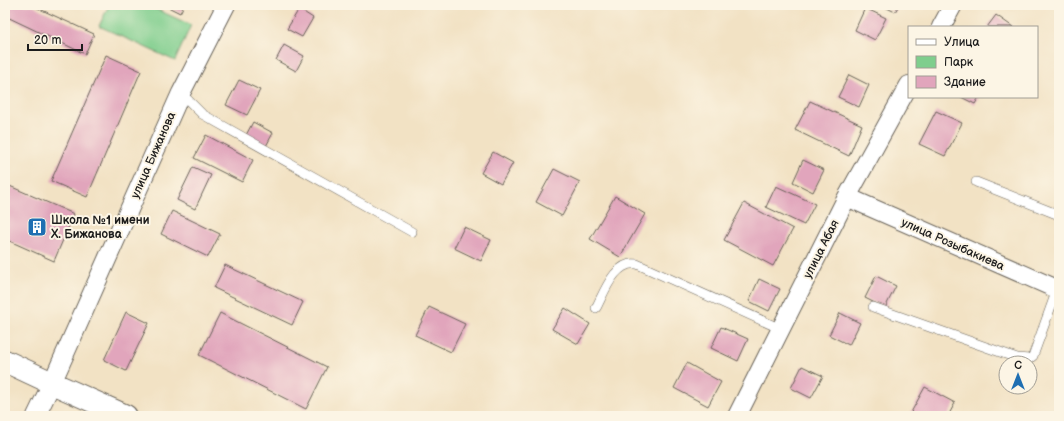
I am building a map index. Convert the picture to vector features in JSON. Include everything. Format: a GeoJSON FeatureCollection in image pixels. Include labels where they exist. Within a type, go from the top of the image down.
{"type":"FeatureCollection","features":[{"type":"Feature","properties":{"kind":"street","name":"улица Бижанова"},"geometry":{"type":"LineString","coordinates":[[36,416],[52,384],[181,93],[226,5]]}},
{"type":"Feature","properties":{"kind":"street"},"geometry":{"type":"LineString","coordinates":[[941,26],[952,5]]}},
{"type":"Feature","properties":{"kind":"street","name":"улица Абая"},"geometry":{"type":"LineString","coordinates":[[737,416],[847,197],[908,87]]}},
{"type":"Feature","properties":{"kind":"street","name":"улица Розыбакиева"},"geometry":{"type":"LineString","coordinates":[[847,197],[1058,288]]}},
{"type":"Feature","properties":{"kind":"street"},"geometry":{"type":"LineString","coordinates":[[5,361],[52,384],[126,416]]}},
{"type":"Feature","properties":{"kind":"lane"},"geometry":{"type":"LineString","coordinates":[[181,93],[202,114],[412,232]]}},
{"type":"Feature","properties":{"kind":"lane"},"geometry":{"type":"LineString","coordinates":[[976,182],[1059,215]]}},
{"type":"Feature","properties":{"kind":"lane"},"geometry":{"type":"LineString","coordinates":[[596,308],[613,277],[621,268],[632,263],[781,329]]}},
{"type":"Feature","properties":{"kind":"lane"},"geometry":{"type":"LineString","coordinates":[[873,307],[1017,358],[1030,359],[1033,356],[1058,288]]}},
{"type":"Feature","properties":{"kind":"green space"},"geometry":{"type":"Polygon","coordinates":[[[109,5],[147,5],[191,25],[175,61],[99,26],[109,5]]]}},
{"type":"Feature","properties":{"kind":"building"},"geometry":{"type":"Polygon","coordinates":[[[5,5],[31,5],[94,34],[85,54],[5,16],[5,5]]]}},
{"type":"Feature","properties":{"kind":"building"},"geometry":{"type":"Polygon","coordinates":[[[164,5],[184,5],[180,13],[164,5]]]}},
{"type":"Feature","properties":{"kind":"building"},"geometry":{"type":"Polygon","coordinates":[[[881,5],[899,5],[895,12],[881,5]]]}},
{"type":"Feature","properties":{"kind":"building"},"geometry":{"type":"Polygon","coordinates":[[[865,8],[886,18],[875,40],[855,30],[865,8]]]}},
{"type":"Feature","properties":{"kind":"building"},"geometry":{"type":"Polygon","coordinates":[[[299,9],[313,18],[302,37],[287,29],[299,9]]]}},
{"type":"Feature","properties":{"kind":"building"},"geometry":{"type":"Polygon","coordinates":[[[996,15],[1012,26],[988,26],[996,15]]]}},
{"type":"Feature","properties":{"kind":"building"},"geometry":{"type":"Polygon","coordinates":[[[284,45],[304,56],[296,71],[276,60],[284,45]]]}},
{"type":"Feature","properties":{"kind":"building"},"geometry":{"type":"Polygon","coordinates":[[[106,55],[141,71],[87,197],[51,181],[106,55]]]}},
{"type":"Feature","properties":{"kind":"building"},"geometry":{"type":"Polygon","coordinates":[[[849,75],[869,85],[859,107],[838,97],[849,75]]]}},
{"type":"Feature","properties":{"kind":"building"},"geometry":{"type":"Polygon","coordinates":[[[239,80],[260,90],[247,115],[226,105],[239,80]]]}},
{"type":"Feature","properties":{"kind":"building"},"geometry":{"type":"Polygon","coordinates":[[[963,98],[978,98],[975,104],[963,98]]]}},
{"type":"Feature","properties":{"kind":"building"},"geometry":{"type":"Polygon","coordinates":[[[810,101],[862,125],[849,156],[795,130],[810,101]]]}},
{"type":"Feature","properties":{"kind":"building"},"geometry":{"type":"Polygon","coordinates":[[[936,111],[962,123],[945,156],[919,144],[936,111]]]}},
{"type":"Feature","properties":{"kind":"building"},"geometry":{"type":"Polygon","coordinates":[[[253,122],[273,133],[265,148],[245,137],[253,122]]]}},
{"type":"Feature","properties":{"kind":"building"},"geometry":{"type":"Polygon","coordinates":[[[206,135],[253,160],[242,182],[194,158],[206,135]]]}},
{"type":"Feature","properties":{"kind":"building"},"geometry":{"type":"Polygon","coordinates":[[[493,152],[513,163],[501,184],[481,173],[493,152]]]}},
{"type":"Feature","properties":{"kind":"building"},"geometry":{"type":"Polygon","coordinates":[[[803,160],[824,170],[813,192],[793,182],[803,160]]]}},
{"type":"Feature","properties":{"kind":"building"},"geometry":{"type":"Polygon","coordinates":[[[193,167],[211,175],[195,209],[177,200],[193,167]]]}},
{"type":"Feature","properties":{"kind":"building"},"geometry":{"type":"Polygon","coordinates":[[[554,169],[580,182],[562,216],[536,202],[554,169]]]}},
{"type":"Feature","properties":{"kind":"building","name":"Школа №1 имени Х. Бижанова"},"geometry":{"type":"Polygon","coordinates":[[[5,184],[74,214],[54,261],[5,239],[5,184]]]}},
{"type":"Feature","properties":{"kind":"building"},"geometry":{"type":"Polygon","coordinates":[[[776,186],[815,204],[804,225],[766,207],[776,186]]]}},
{"type":"Feature","properties":{"kind":"building"},"geometry":{"type":"Polygon","coordinates":[[[615,196],[645,214],[620,257],[590,239],[615,196]]]}},
{"type":"Feature","properties":{"kind":"building"},"geometry":{"type":"Polygon","coordinates":[[[744,203],[793,229],[773,266],[724,240],[744,203]]]}},
{"type":"Feature","properties":{"kind":"building"},"geometry":{"type":"Polygon","coordinates":[[[172,211],[220,234],[208,257],[161,234],[172,211]]]}},
{"type":"Feature","properties":{"kind":"building"},"geometry":{"type":"Polygon","coordinates":[[[464,227],[491,240],[481,261],[454,248],[464,227]]]}},
{"type":"Feature","properties":{"kind":"building"},"geometry":{"type":"Polygon","coordinates":[[[225,265],[303,302],[292,325],[214,288],[225,265]]]}},
{"type":"Feature","properties":{"kind":"building"},"geometry":{"type":"Polygon","coordinates":[[[876,276],[896,286],[885,308],[865,298],[876,276]]]}},
{"type":"Feature","properties":{"kind":"building"},"geometry":{"type":"Polygon","coordinates":[[[759,279],[780,289],[769,311],[749,301],[759,279]]]}},
{"type":"Feature","properties":{"kind":"building"},"geometry":{"type":"Polygon","coordinates":[[[429,307],[465,324],[451,352],[415,335],[429,307]]]}},
{"type":"Feature","properties":{"kind":"building"},"geometry":{"type":"Polygon","coordinates":[[[565,308],[590,324],[578,344],[552,329],[565,308]]]}},
{"type":"Feature","properties":{"kind":"building"},"geometry":{"type":"Polygon","coordinates":[[[126,312],[149,323],[126,371],[104,360],[126,312]]]}},
{"type":"Feature","properties":{"kind":"building"},"geometry":{"type":"Polygon","coordinates":[[[220,313],[327,367],[306,409],[199,355],[220,313]]]}},
{"type":"Feature","properties":{"kind":"building"},"geometry":{"type":"Polygon","coordinates":[[[840,313],[860,323],[849,345],[829,335],[840,313]]]}},
{"type":"Feature","properties":{"kind":"building"},"geometry":{"type":"Polygon","coordinates":[[[721,327],[748,339],[738,361],[711,348],[721,327]]]}},
{"type":"Feature","properties":{"kind":"building"},"geometry":{"type":"Polygon","coordinates":[[[687,363],[721,382],[708,406],[674,388],[687,363]]]}},
{"type":"Feature","properties":{"kind":"building"},"geometry":{"type":"Polygon","coordinates":[[[802,366],[823,376],[811,398],[791,388],[802,366]]]}},
{"type":"Feature","properties":{"kind":"building"},"geometry":{"type":"Polygon","coordinates":[[[925,387],[955,403],[948,416],[909,416],[925,387]]]}},
{"type":"Feature","properties":{"kind":"place","name":"Школа №1 имени Х. Бижанова"},"geometry":{"type":"Point","coordinates":[37,227]}}]}
